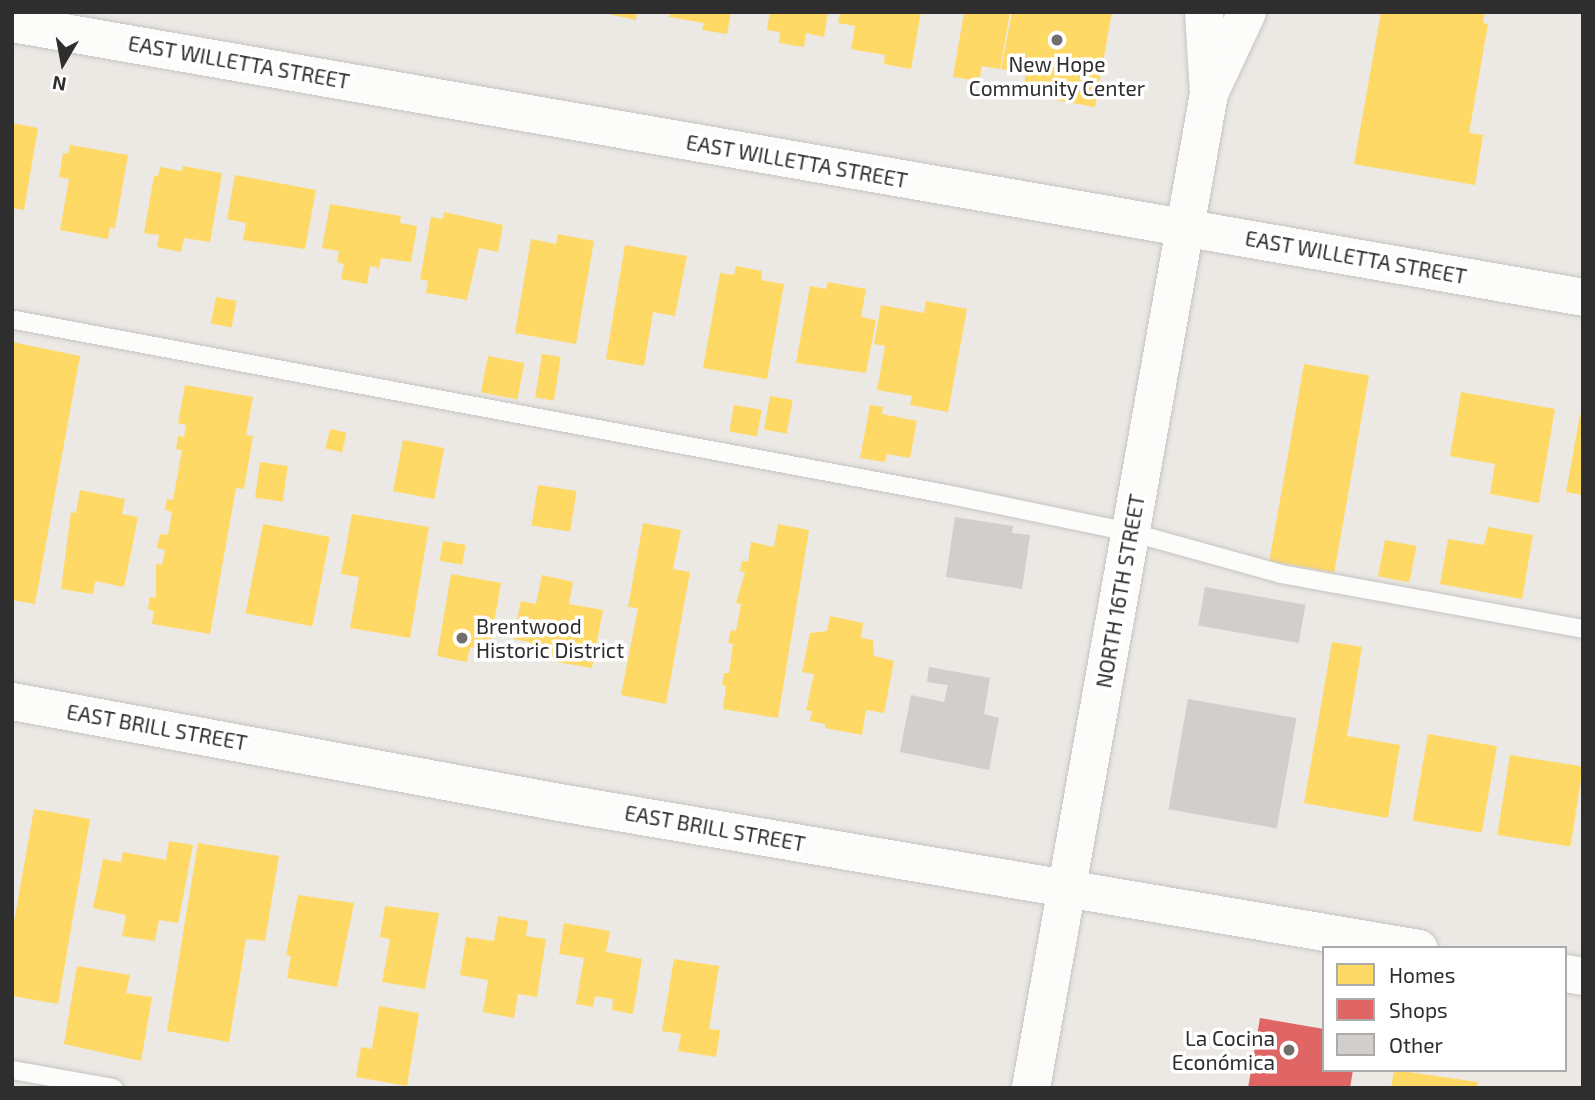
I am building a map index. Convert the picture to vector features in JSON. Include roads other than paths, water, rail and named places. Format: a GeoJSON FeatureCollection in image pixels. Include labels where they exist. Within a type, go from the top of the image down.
{"type":"FeatureCollection","features":[{"type":"Feature","properties":{"kind":"main road","name":"NORTH 16TH STREET"},"geometry":{"type":"LineString","coordinates":[[1031,1088],[1209,94],[1205,12]]}},
{"type":"Feature","properties":{"kind":"main road","name":"NORTH 16TH STREET"},"geometry":{"type":"LineString","coordinates":[[1209,94],[1247,12]]}},
{"type":"Feature","properties":{"kind":"street","name":"EAST WILLETTA STREET"},"geometry":{"type":"LineString","coordinates":[[12,23],[1583,297]]}},
{"type":"Feature","properties":{"kind":"street","name":"EAST BRILL STREET"},"geometry":{"type":"LineString","coordinates":[[12,701],[586,806],[1407,946]]}},
{"type":"Feature","properties":{"kind":"lane"},"geometry":{"type":"LineString","coordinates":[[15,320],[1130,533],[1281,574],[1583,629]]}},
{"type":"Feature","properties":{"kind":"lane"},"geometry":{"type":"LineString","coordinates":[[12,1070],[113,1088]]}},
{"type":"Feature","properties":{"kind":"place","name":"New Hope Community Center"},"geometry":{"type":"Point","coordinates":[1057,40]}},
{"type":"Feature","properties":{"kind":"place","name":"Brentwood Historic District"},"geometry":{"type":"Point","coordinates":[462,638]}},
{"type":"Feature","properties":{"kind":"place","name":"La Cocina Económica"},"geometry":{"type":"Point","coordinates":[1289,1050]}}]}
